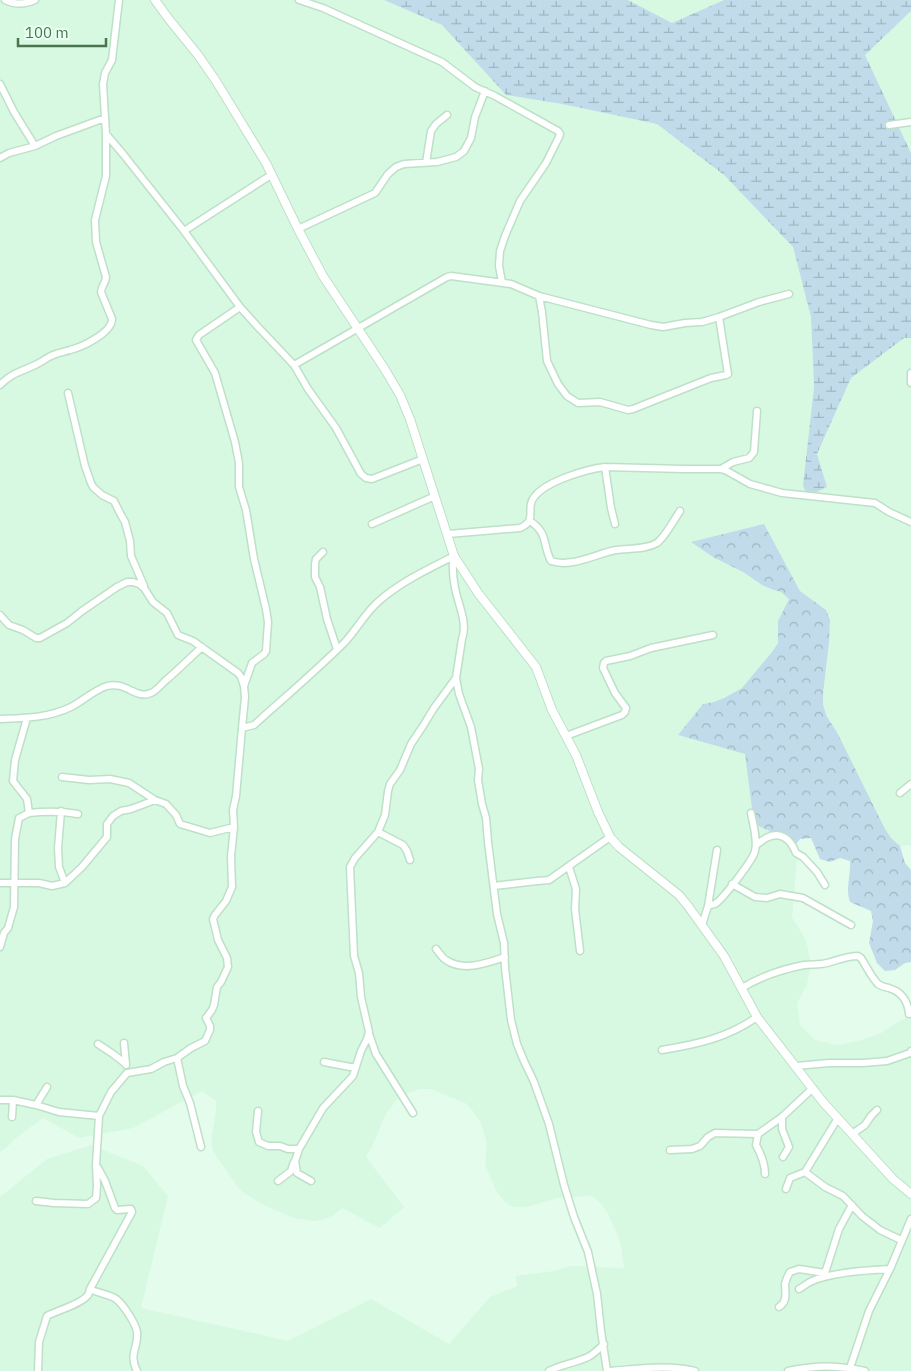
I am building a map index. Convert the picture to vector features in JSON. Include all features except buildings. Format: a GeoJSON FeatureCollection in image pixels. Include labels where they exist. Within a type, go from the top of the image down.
{"type":"FeatureCollection","features":[{"type":"Feature","properties":{"kind":"street"},"geometry":{"type":"LineString","coordinates":[[4,0],[18,4],[29,3],[35,0]]}},
{"type":"Feature","properties":{"kind":"street"},"geometry":{"type":"LineString","coordinates":[[0,385],[12,374],[39,363],[48,357],[80,346],[101,335],[111,326],[112,319],[101,292],[106,276],[95,235],[95,220],[106,176],[104,84],[105,73],[112,60],[119,0]]}},
{"type":"Feature","properties":{"kind":"street"},"geometry":{"type":"LineString","coordinates":[[155,0],[216,80],[266,163],[323,276],[400,395],[410,419],[454,556],[478,593],[536,667],[552,710],[576,755],[598,812],[610,837],[619,847],[679,895],[724,956],[757,1017],[838,1118],[894,1179],[911,1194]]}},
{"type":"Feature","properties":{"kind":"street"},"geometry":{"type":"LineString","coordinates":[[299,0],[323,8],[442,62],[475,87],[558,131],[559,137],[546,163],[520,201],[505,236],[500,251],[499,266],[502,282]]}},
{"type":"Feature","properties":{"kind":"street"},"geometry":{"type":"LineString","coordinates":[[0,84],[14,112],[36,146]]}},
{"type":"Feature","properties":{"kind":"street"},"geometry":{"type":"LineString","coordinates":[[298,229],[375,193],[388,174],[396,167],[404,164],[437,162],[456,157],[464,151],[471,138],[475,117],[485,91]]}},
{"type":"Feature","properties":{"kind":"street"},"geometry":{"type":"LineString","coordinates":[[426,163],[431,131],[447,115]]}},
{"type":"Feature","properties":{"kind":"street"},"geometry":{"type":"LineString","coordinates":[[0,158],[9,153],[36,146],[56,136],[105,118]]}},
{"type":"Feature","properties":{"kind":"street"},"geometry":{"type":"LineString","coordinates":[[889,125],[911,122]]}},
{"type":"Feature","properties":{"kind":"street"},"geometry":{"type":"LineString","coordinates":[[106,134],[184,231],[240,306],[294,365],[336,428],[361,474],[366,478],[372,479],[423,459]]}},
{"type":"Feature","properties":{"kind":"street"},"geometry":{"type":"LineString","coordinates":[[184,231],[271,174]]}},
{"type":"Feature","properties":{"kind":"street"},"geometry":{"type":"LineString","coordinates":[[294,365],[447,277],[459,276],[511,284],[539,296],[663,327],[702,322],[759,302],[789,294]]}},
{"type":"Feature","properties":{"kind":"street"},"geometry":{"type":"LineString","coordinates":[[539,296],[547,360],[562,390],[567,396],[578,403],[600,402],[628,410],[711,378],[726,375],[727,368],[719,317]]}},
{"type":"Feature","properties":{"kind":"street"},"geometry":{"type":"LineString","coordinates":[[240,306],[199,335],[196,340],[215,373],[235,442],[239,463],[239,486],[246,510],[254,559],[268,622],[266,651],[252,663],[244,686]]}},
{"type":"Feature","properties":{"kind":"street"},"geometry":{"type":"LineString","coordinates":[[911,373],[911,384]]}},
{"type":"Feature","properties":{"kind":"street"},"geometry":{"type":"LineString","coordinates":[[36,1201],[88,1204],[96,1198],[98,1186],[96,1165],[99,1116],[111,1092],[126,1074],[151,1069],[177,1058],[206,1039],[210,1030],[206,1018],[212,1010],[217,987],[228,967],[227,958],[218,940],[213,919],[226,901],[232,886],[233,810],[236,796],[245,697],[244,686],[238,673],[193,641],[178,635],[167,612],[153,602],[144,588],[131,556],[130,540],[122,515],[114,501],[92,487],[85,466],[68,393]]}},
{"type":"Feature","properties":{"kind":"street"},"geometry":{"type":"LineString","coordinates":[[721,469],[733,462],[749,458],[754,452],[757,411]]}},
{"type":"Feature","properties":{"kind":"street"},"geometry":{"type":"LineString","coordinates":[[605,467],[615,524]]}},
{"type":"Feature","properties":{"kind":"street"},"geometry":{"type":"LineString","coordinates":[[448,534],[520,528],[527,525],[530,520],[531,502],[535,495],[544,488],[564,478],[605,467],[727,470],[750,484],[782,493],[875,503],[911,522]]}},
{"type":"Feature","properties":{"kind":"street"},"geometry":{"type":"LineString","coordinates":[[372,524],[435,496]]}},
{"type":"Feature","properties":{"kind":"street"},"geometry":{"type":"LineString","coordinates":[[530,520],[543,533],[548,556],[551,561],[571,562],[614,551],[650,546],[659,541],[680,511]]}},
{"type":"Feature","properties":{"kind":"street"},"geometry":{"type":"LineString","coordinates":[[323,552],[316,559],[315,577],[320,587],[327,619],[337,649]]}},
{"type":"Feature","properties":{"kind":"street"},"geometry":{"type":"LineString","coordinates":[[242,728],[254,724],[319,667],[351,635],[380,600],[420,573],[454,556]]}},
{"type":"Feature","properties":{"kind":"street"},"geometry":{"type":"LineString","coordinates":[[454,556],[452,565],[454,587],[464,627],[456,678],[459,694],[474,738],[479,769],[478,780],[486,818],[497,914],[504,943],[511,1020],[517,1044],[534,1082],[549,1124],[564,1185],[588,1252],[597,1294],[607,1370],[651,1368],[695,1371]]}},
{"type":"Feature","properties":{"kind":"street"},"geometry":{"type":"LineString","coordinates":[[0,615],[10,625],[36,638],[40,638],[67,623],[117,587],[127,582],[139,584],[144,588]]}},
{"type":"Feature","properties":{"kind":"street"},"geometry":{"type":"LineString","coordinates":[[566,736],[622,716],[625,712],[626,708],[615,692],[603,668],[606,660],[630,656],[651,648],[713,635]]}},
{"type":"Feature","properties":{"kind":"street"},"geometry":{"type":"LineString","coordinates":[[0,719],[27,718],[57,713],[107,686],[124,686],[138,694],[150,693],[202,647]]}},
{"type":"Feature","properties":{"kind":"street"},"geometry":{"type":"LineString","coordinates":[[413,1113],[376,1054],[369,1032],[361,997],[359,972],[354,956],[350,867],[355,858],[378,832],[385,815],[390,784],[400,770],[411,744],[456,678]]}},
{"type":"Feature","properties":{"kind":"street"},"geometry":{"type":"LineString","coordinates":[[27,718],[15,760],[13,781],[27,799],[29,813]]}},
{"type":"Feature","properties":{"kind":"street"},"geometry":{"type":"LineString","coordinates":[[62,778],[110,779],[129,783],[155,800],[166,804],[176,815],[180,824],[210,832],[234,827]]}},
{"type":"Feature","properties":{"kind":"street"},"geometry":{"type":"LineString","coordinates":[[900,793],[911,784]]}},
{"type":"Feature","properties":{"kind":"street"},"geometry":{"type":"LineString","coordinates":[[0,883],[39,883],[52,886],[65,883],[82,867],[107,837],[107,824],[113,816],[121,811],[155,800]]}},
{"type":"Feature","properties":{"kind":"street"},"geometry":{"type":"LineString","coordinates":[[0,947],[14,907],[15,838],[19,818],[29,813],[45,811],[78,814]]}},
{"type":"Feature","properties":{"kind":"street"},"geometry":{"type":"LineString","coordinates":[[61,811],[58,848],[59,867],[65,883]]}},
{"type":"Feature","properties":{"kind":"street"},"geometry":{"type":"LineString","coordinates":[[708,906],[715,904],[726,893],[746,868],[755,853],[756,846],[751,813]]}},
{"type":"Feature","properties":{"kind":"street"},"geometry":{"type":"LineString","coordinates":[[378,832],[403,845],[410,860]]}},
{"type":"Feature","properties":{"kind":"street"},"geometry":{"type":"LineString","coordinates":[[756,846],[772,836],[780,836],[787,839],[793,844],[796,853],[803,857],[817,872],[825,885]]}},
{"type":"Feature","properties":{"kind":"street"},"geometry":{"type":"LineString","coordinates":[[494,886],[549,880],[610,837]]}},
{"type":"Feature","properties":{"kind":"street"},"geometry":{"type":"LineString","coordinates":[[702,925],[708,906],[717,850]]}},
{"type":"Feature","properties":{"kind":"street"},"geometry":{"type":"LineString","coordinates":[[569,867],[576,889],[575,909],[580,951]]}},
{"type":"Feature","properties":{"kind":"street"},"geometry":{"type":"LineString","coordinates":[[732,884],[755,897],[760,898],[780,894],[802,898],[851,925]]}},
{"type":"Feature","properties":{"kind":"street"},"geometry":{"type":"LineString","coordinates":[[436,948],[446,960],[467,966],[484,964],[505,956]]}},
{"type":"Feature","properties":{"kind":"street"},"geometry":{"type":"LineString","coordinates":[[742,988],[753,982],[795,967],[827,963],[841,958],[858,956],[881,986],[902,994],[907,1003],[909,1014]]}},
{"type":"Feature","properties":{"kind":"street"},"geometry":{"type":"LineString","coordinates":[[662,1050],[697,1044],[722,1036],[742,1027],[757,1017]]}},
{"type":"Feature","properties":{"kind":"street"},"geometry":{"type":"LineString","coordinates":[[278,1181],[291,1171],[299,1149],[323,1108],[353,1076],[369,1032]]}},
{"type":"Feature","properties":{"kind":"street"},"geometry":{"type":"LineString","coordinates":[[124,1043],[126,1064],[131,1072]]}},
{"type":"Feature","properties":{"kind":"street"},"geometry":{"type":"LineString","coordinates":[[98,1044],[126,1064]]}},
{"type":"Feature","properties":{"kind":"street"},"geometry":{"type":"LineString","coordinates":[[796,1066],[887,1061],[911,1051]]}},
{"type":"Feature","properties":{"kind":"street"},"geometry":{"type":"LineString","coordinates":[[177,1058],[200,1147]]}},
{"type":"Feature","properties":{"kind":"street"},"geometry":{"type":"LineString","coordinates":[[324,1062],[356,1067]]}},
{"type":"Feature","properties":{"kind":"street"},"geometry":{"type":"LineString","coordinates":[[36,1105],[48,1087]]}},
{"type":"Feature","properties":{"kind":"street"},"geometry":{"type":"LineString","coordinates":[[670,1150],[692,1149],[700,1146],[708,1137],[715,1133],[758,1134],[782,1117],[813,1088]]}},
{"type":"Feature","properties":{"kind":"street"},"geometry":{"type":"LineString","coordinates":[[0,1100],[13,1100],[59,1112],[99,1116]]}},
{"type":"Feature","properties":{"kind":"street"},"geometry":{"type":"LineString","coordinates":[[12,1117],[13,1100]]}},
{"type":"Feature","properties":{"kind":"street"},"geometry":{"type":"LineString","coordinates":[[852,1134],[865,1125],[878,1110]]}},
{"type":"Feature","properties":{"kind":"street"},"geometry":{"type":"LineString","coordinates":[[258,1111],[256,1132],[260,1142],[268,1146],[299,1149]]}},
{"type":"Feature","properties":{"kind":"street"},"geometry":{"type":"LineString","coordinates":[[782,1117],[782,1128],[789,1147],[783,1157]]}},
{"type":"Feature","properties":{"kind":"street"},"geometry":{"type":"LineString","coordinates":[[786,1189],[790,1178],[805,1172],[838,1118]]}},
{"type":"Feature","properties":{"kind":"street"},"geometry":{"type":"LineString","coordinates":[[758,1134],[756,1145],[765,1166],[766,1174]]}},
{"type":"Feature","properties":{"kind":"street"},"geometry":{"type":"LineString","coordinates":[[295,1161],[297,1173],[311,1181]]}},
{"type":"Feature","properties":{"kind":"street"},"geometry":{"type":"LineString","coordinates":[[38,1371],[39,1342],[47,1316],[88,1296],[132,1212],[131,1209],[117,1210],[115,1208],[105,1181],[96,1165]]}},
{"type":"Feature","properties":{"kind":"street"},"geometry":{"type":"LineString","coordinates":[[805,1172],[825,1187],[843,1196],[862,1216],[880,1230],[901,1240]]}},
{"type":"Feature","properties":{"kind":"street"},"geometry":{"type":"LineString","coordinates":[[779,1307],[784,1304],[786,1294],[785,1283],[790,1272],[799,1269],[825,1273],[839,1229],[852,1205]]}},
{"type":"Feature","properties":{"kind":"street"},"geometry":{"type":"LineString","coordinates":[[850,1368],[869,1311],[890,1269],[911,1219]]}},
{"type":"Feature","properties":{"kind":"street"},"geometry":{"type":"LineString","coordinates":[[799,1289],[821,1278],[858,1271],[890,1269]]}},
{"type":"Feature","properties":{"kind":"street"},"geometry":{"type":"LineString","coordinates":[[90,1289],[115,1298],[131,1318],[137,1331],[133,1361],[137,1371]]}},
{"type":"Feature","properties":{"kind":"street"},"geometry":{"type":"LineString","coordinates":[[549,1371],[587,1358],[604,1344]]}},
{"type":"Feature","properties":{"kind":"street"},"geometry":{"type":"LineString","coordinates":[[788,1371],[829,1366],[865,1371]]}},
{"type":"Feature","properties":{"kind":"shaded area"},"geometry":{"type":"Polygon","coordinates":[[[0,0],[384,0],[442,25],[506,95],[562,104],[657,124],[724,175],[793,247],[811,317],[814,387],[803,485],[827,487],[817,454],[851,378],[904,337],[911,338],[911,845],[900,846],[885,829],[838,734],[826,715],[823,694],[830,620],[826,610],[800,591],[764,525],[693,544],[762,585],[781,592],[789,599],[778,621],[778,643],[773,652],[742,688],[724,698],[703,704],[678,735],[746,754],[754,824],[776,834],[792,849],[797,859],[792,917],[806,940],[811,964],[807,984],[797,1004],[800,1025],[815,1040],[837,1045],[859,1041],[881,1033],[899,1021],[911,1016],[911,1371],[0,1371],[0,1197],[47,1159],[91,1145],[143,1166],[168,1196],[141,1308],[288,1341],[371,1299],[449,1344],[490,1297],[517,1286],[516,1276],[554,1271],[570,1266],[624,1268],[621,1244],[617,1234],[607,1212],[592,1196],[558,1198],[526,1207],[514,1207],[505,1202],[497,1192],[485,1166],[487,1144],[480,1122],[473,1111],[465,1103],[431,1089],[419,1089],[399,1097],[386,1114],[366,1157],[404,1207],[380,1228],[342,1208],[334,1215],[325,1219],[314,1221],[293,1218],[260,1203],[240,1190],[214,1153],[211,1142],[216,1101],[202,1091],[133,1128],[79,1138],[43,1118],[0,1152],[0,0]]]}},
{"type":"Feature","properties":{"kind":"shaded area"},"geometry":{"type":"Polygon","coordinates":[[[628,0],[724,0],[672,23],[628,0]]]}},
{"type":"Feature","properties":{"kind":"shaded area"},"geometry":{"type":"Polygon","coordinates":[[[911,11],[911,153],[865,55],[911,11]]]}},
{"type":"Feature","properties":{"kind":"green space"},"geometry":{"type":"Polygon","coordinates":[[[384,0],[628,0],[672,23],[724,0],[911,0],[911,11],[865,55],[911,153],[911,338],[904,338],[851,378],[817,454],[827,487],[807,497],[803,485],[814,387],[811,317],[793,247],[724,175],[657,124],[562,104],[506,95],[442,25],[384,0]]]}},
{"type":"Feature","properties":{"kind":"green space"},"geometry":{"type":"Polygon","coordinates":[[[764,524],[800,591],[826,610],[830,620],[823,694],[826,715],[838,734],[885,829],[900,846],[905,863],[911,870],[911,962],[905,963],[895,970],[885,971],[877,963],[869,943],[873,921],[871,911],[850,902],[848,892],[850,861],[840,858],[830,862],[820,859],[811,838],[800,839],[792,849],[776,834],[754,824],[745,754],[678,735],[703,704],[724,698],[742,688],[772,652],[778,643],[778,621],[789,599],[781,592],[762,585],[691,542],[764,524]]]}}]}
